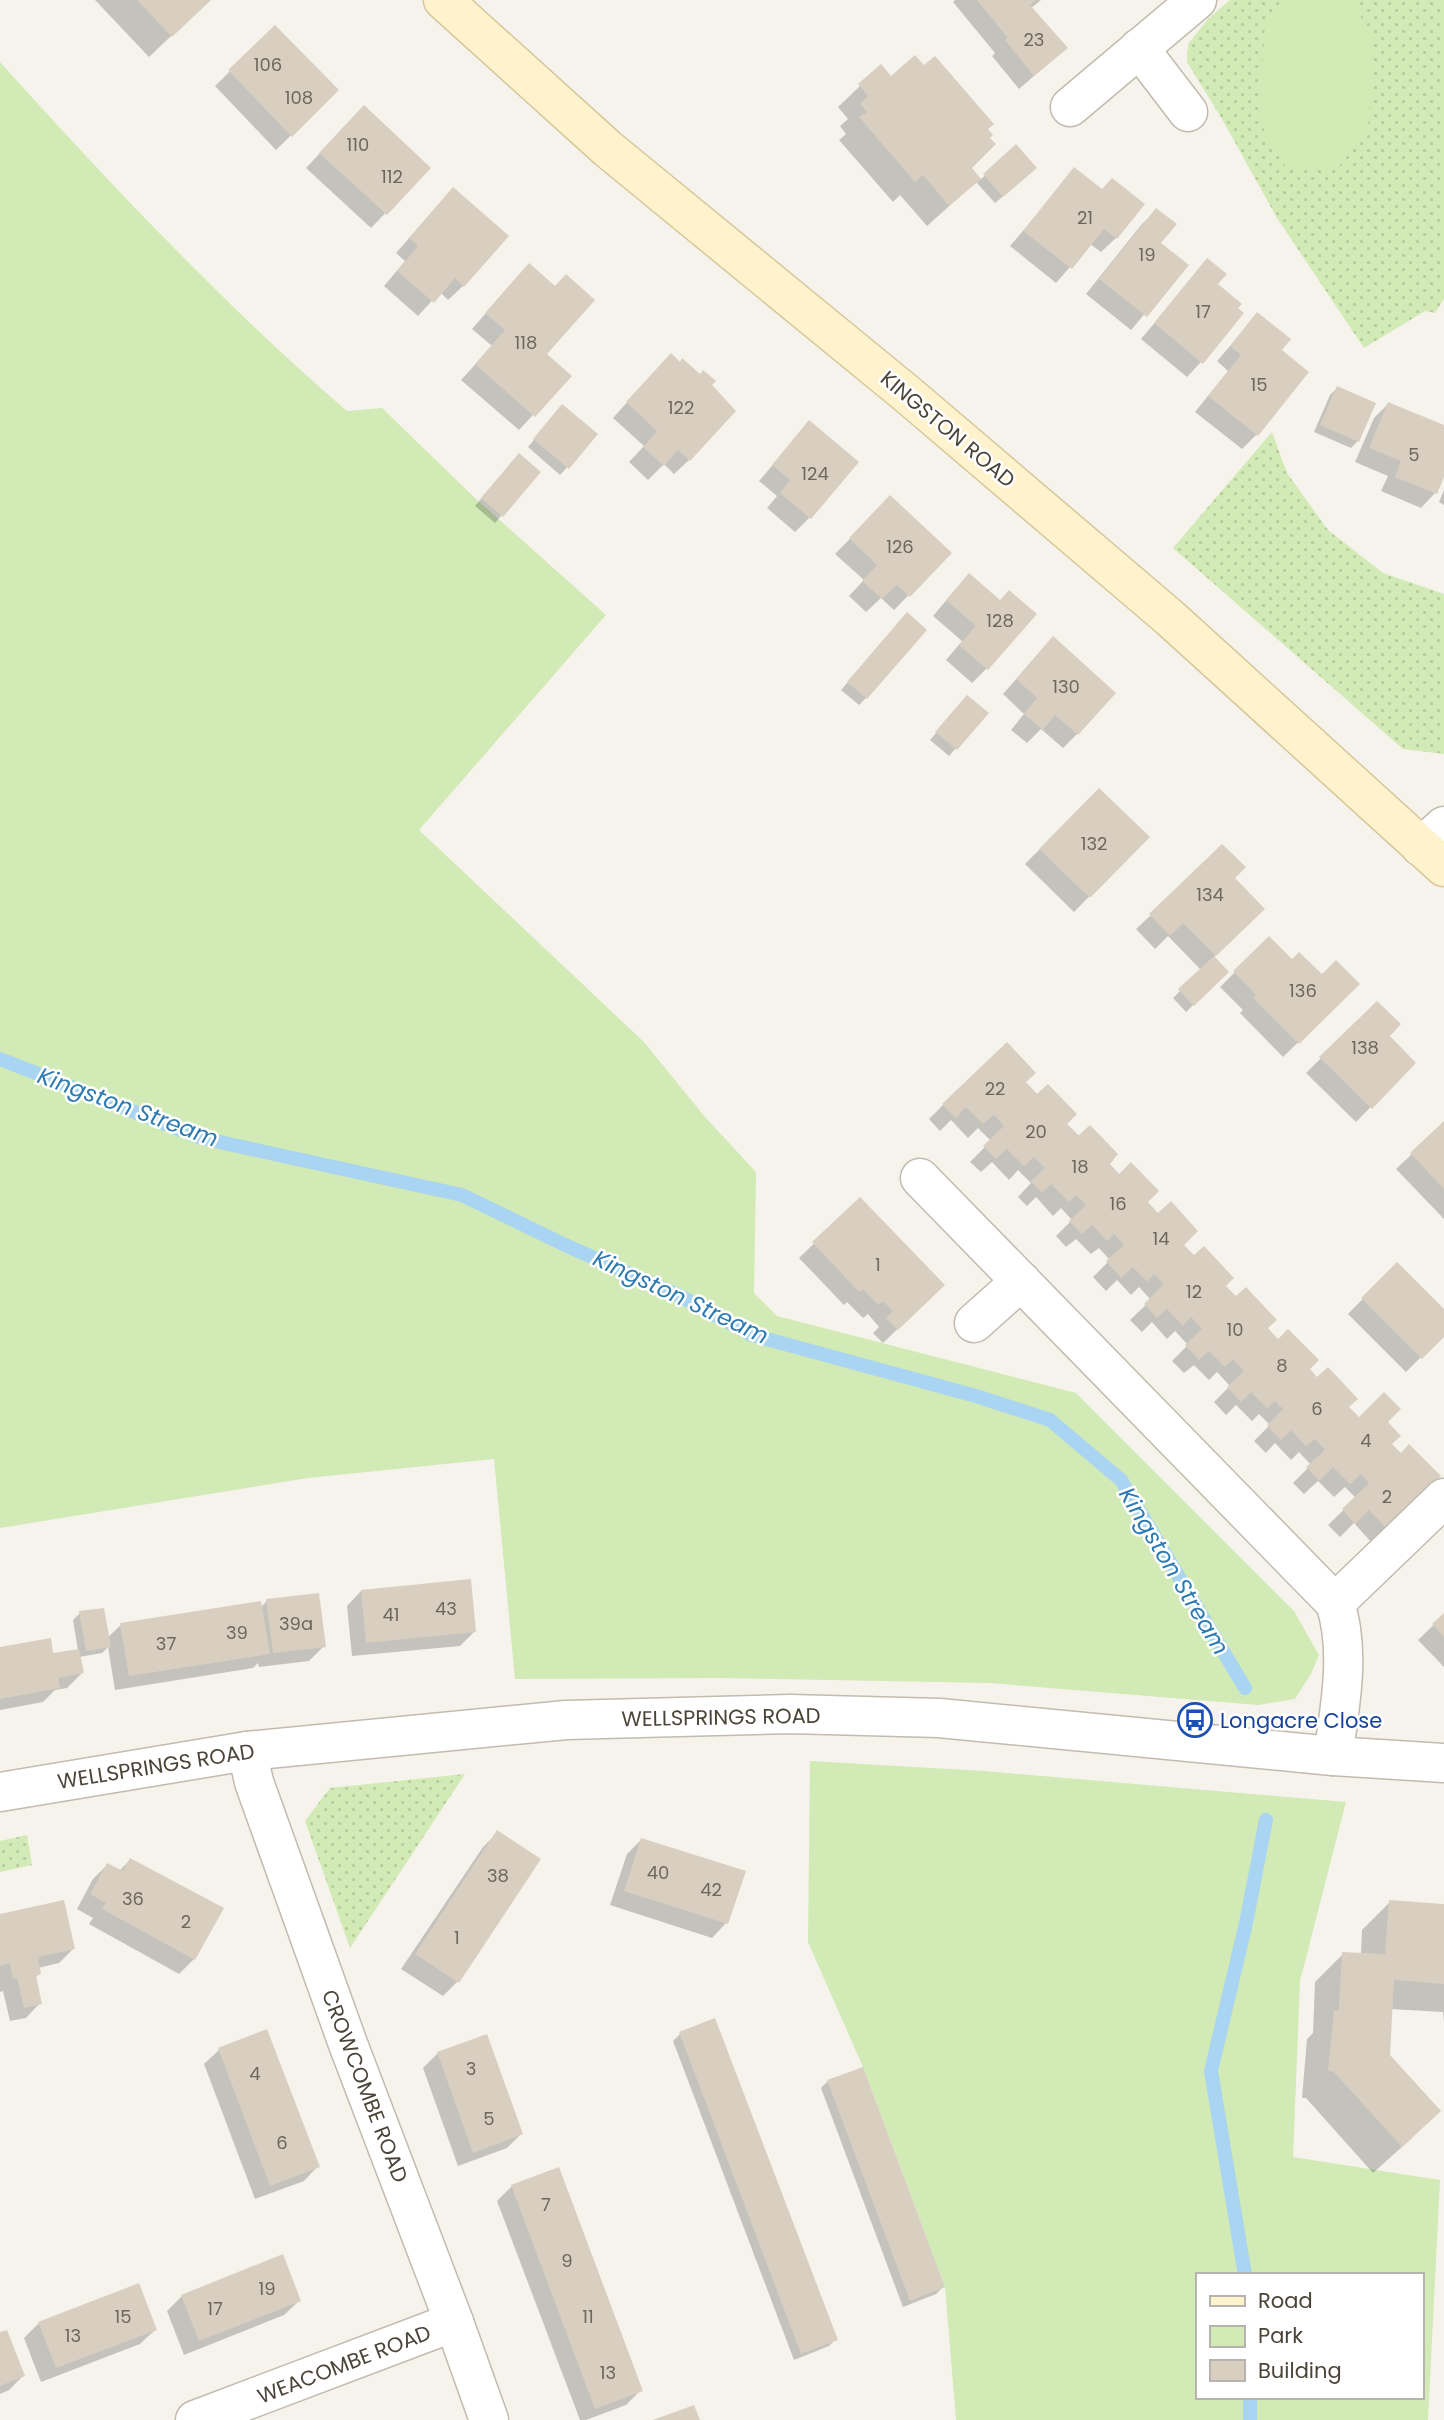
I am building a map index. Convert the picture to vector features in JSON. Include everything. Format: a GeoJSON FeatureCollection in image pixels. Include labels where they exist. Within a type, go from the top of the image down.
{"type":"FeatureCollection","features":[{"type":"Feature","properties":{"kind":"street","name":"KINGSTON ROAD"},"geometry":{"type":"LineString","coordinates":[[443,0],[608,149],[907,394],[1436,847]]}},
{"type":"Feature","properties":{"kind":"street"},"geometry":{"type":"LineString","coordinates":[[1070,107],[1197,0]]}},
{"type":"Feature","properties":{"kind":"street"},"geometry":{"type":"LineString","coordinates":[[1139,48],[1188,112]]}},
{"type":"Feature","properties":{"kind":"street"},"geometry":{"type":"LineString","coordinates":[[920,1178],[1335,1603],[1342,1624],[1342,1671],[1333,1756]]}},
{"type":"Feature","properties":{"kind":"street"},"geometry":{"type":"LineString","coordinates":[[974,1322],[1021,1281]]}},
{"type":"Feature","properties":{"kind":"street"},"geometry":{"type":"LineString","coordinates":[[1335,1603],[1444,1497]]}},
{"type":"Feature","properties":{"kind":"street","name":"WELLSPRINGS ROAD"},"geometry":{"type":"LineString","coordinates":[[0,1792],[247,1751],[566,1720],[790,1714],[939,1718],[1333,1756],[1444,1763]]}},
{"type":"Feature","properties":{"kind":"street","name":"CROWCOMBE ROAD"},"geometry":{"type":"LineString","coordinates":[[247,1751],[254,1782],[348,2044],[489,2420]]}},
{"type":"Feature","properties":{"kind":"street","name":"WEACOMBE ROAD"},"geometry":{"type":"LineString","coordinates":[[195,2420],[454,2322]]}},
{"type":"Feature","properties":{"kind":"green space"},"geometry":{"type":"Polygon","coordinates":[[[1230,0],[1444,0],[1444,299],[1435,313],[1425,311],[1364,348],[1277,218],[1187,62],[1188,44],[1208,19],[1230,0]]]}},
{"type":"Feature","properties":{"kind":"green space"},"geometry":{"type":"Polygon","coordinates":[[[1286,0],[1351,0],[1374,39],[1368,130],[1336,170],[1287,169],[1259,121],[1265,24],[1286,0]]]}},
{"type":"Feature","properties":{"kind":"green space"},"geometry":{"type":"Polygon","coordinates":[[[0,62],[168,242],[301,370],[347,411],[382,408],[475,498],[606,615],[419,830],[644,1042],[705,1117],[756,1172],[754,1293],[777,1316],[1076,1393],[1294,1611],[1319,1655],[1295,1699],[1258,1705],[990,1683],[718,1678],[515,1679],[494,1459],[308,1478],[0,1528],[0,62]]]}},
{"type":"Feature","properties":{"kind":"green space"},"geometry":{"type":"Polygon","coordinates":[[[1272,432],[1287,473],[1328,530],[1383,573],[1444,594],[1444,754],[1403,749],[1173,548],[1272,432]]]}},
{"type":"Feature","properties":{"kind":"green space"},"geometry":{"type":"Polygon","coordinates":[[[810,1761],[984,1771],[1346,1802],[1300,1981],[1293,2157],[1440,2180],[1428,2420],[956,2420],[945,2287],[863,2067],[808,1942],[810,1761]]]}},
{"type":"Feature","properties":{"kind":"green space"},"geometry":{"type":"Polygon","coordinates":[[[465,1774],[350,1948],[305,1821],[330,1788],[465,1774]]]}},
{"type":"Feature","properties":{"kind":"green space"},"geometry":{"type":"Polygon","coordinates":[[[27,1835],[32,1865],[0,1872],[0,1841],[27,1835]]]}},
{"type":"Feature","properties":{"kind":"building"},"geometry":{"type":"Polygon","coordinates":[[[137,0],[211,0],[172,37],[137,0]]]}},
{"type":"Feature","properties":{"kind":"building"},"geometry":{"type":"Polygon","coordinates":[[[977,0],[1036,0],[1030,5],[1068,48],[1034,76],[977,0]]]}},
{"type":"Feature","properties":{"kind":"building"},"geometry":{"type":"Polygon","coordinates":[[[275,25],[339,90],[292,137],[228,70],[275,25]]]}},
{"type":"Feature","properties":{"kind":"building"},"geometry":{"type":"Polygon","coordinates":[[[915,55],[924,65],[935,56],[994,124],[988,129],[993,135],[990,138],[996,144],[972,168],[981,179],[949,206],[923,175],[915,182],[859,117],[867,112],[860,104],[868,96],[858,84],[881,64],[891,76],[915,55]]]}},
{"type":"Feature","properties":{"kind":"building"},"geometry":{"type":"Polygon","coordinates":[[[364,105],[431,168],[387,215],[319,153],[364,105]]]}},
{"type":"Feature","properties":{"kind":"building"},"geometry":{"type":"Polygon","coordinates":[[[1016,144],[1037,168],[1003,197],[983,174],[1016,144]]]}},
{"type":"Feature","properties":{"kind":"building"},"geometry":{"type":"Polygon","coordinates":[[[1074,167],[1102,189],[1112,178],[1145,204],[1117,239],[1104,229],[1072,269],[1023,231],[1074,167]]]}},
{"type":"Feature","properties":{"kind":"building"},"geometry":{"type":"Polygon","coordinates":[[[453,187],[509,236],[464,287],[455,278],[434,303],[397,271],[418,246],[409,238],[453,187]]]}},
{"type":"Feature","properties":{"kind":"building"},"geometry":{"type":"Polygon","coordinates":[[[1156,208],[1177,224],[1161,243],[1189,265],[1147,317],[1099,279],[1156,208]]]}},
{"type":"Feature","properties":{"kind":"building"},"geometry":{"type":"Polygon","coordinates":[[[1207,258],[1227,274],[1218,284],[1242,304],[1238,308],[1244,313],[1203,364],[1154,323],[1207,258]]]}},
{"type":"Feature","properties":{"kind":"building"},"geometry":{"type":"Polygon","coordinates":[[[529,263],[555,286],[566,274],[595,300],[547,354],[572,376],[535,417],[475,364],[505,330],[485,313],[529,263]]]}},
{"type":"Feature","properties":{"kind":"building"},"geometry":{"type":"Polygon","coordinates":[[[1257,312],[1291,339],[1282,350],[1309,372],[1258,436],[1208,396],[1241,355],[1230,346],[1257,312]]]}},
{"type":"Feature","properties":{"kind":"building"},"geometry":{"type":"Polygon","coordinates":[[[671,353],[680,362],[682,358],[700,374],[703,370],[716,381],[712,385],[736,411],[690,461],[678,450],[664,466],[643,447],[657,431],[626,402],[671,353]]]}},
{"type":"Feature","properties":{"kind":"building"},"geometry":{"type":"Polygon","coordinates":[[[1337,386],[1376,403],[1359,442],[1320,425],[1337,386]]]}},
{"type":"Feature","properties":{"kind":"building"},"geometry":{"type":"Polygon","coordinates":[[[1388,402],[1444,425],[1444,477],[1437,494],[1395,477],[1401,461],[1369,448],[1388,402]]]}},
{"type":"Feature","properties":{"kind":"building"},"geometry":{"type":"Polygon","coordinates":[[[562,404],[598,434],[569,469],[533,439],[562,404]]]}},
{"type":"Feature","properties":{"kind":"building"},"geometry":{"type":"Polygon","coordinates":[[[809,420],[859,462],[811,519],[780,493],[790,480],[772,465],[809,420]]]}},
{"type":"Feature","properties":{"kind":"building"},"geometry":{"type":"Polygon","coordinates":[[[519,453],[541,472],[503,517],[481,498],[519,453]]]}},
{"type":"Feature","properties":{"kind":"building"},"geometry":{"type":"Polygon","coordinates":[[[890,495],[952,553],[910,597],[897,585],[882,599],[862,581],[877,565],[849,538],[890,495]]]}},
{"type":"Feature","properties":{"kind":"building"},"geometry":{"type":"Polygon","coordinates":[[[969,573],[1000,600],[1009,590],[1037,614],[988,670],[959,645],[976,626],[946,600],[969,573]]]}},
{"type":"Feature","properties":{"kind":"building"},"geometry":{"type":"Polygon","coordinates":[[[907,612],[927,630],[867,699],[847,682],[907,612]]]}},
{"type":"Feature","properties":{"kind":"building"},"geometry":{"type":"Polygon","coordinates":[[[1053,636],[1116,693],[1078,735],[1055,715],[1043,730],[1024,714],[1037,698],[1016,679],[1053,636]]]}},
{"type":"Feature","properties":{"kind":"building"},"geometry":{"type":"Polygon","coordinates":[[[967,695],[989,713],[957,750],[935,732],[967,695]]]}},
{"type":"Feature","properties":{"kind":"building"},"geometry":{"type":"Polygon","coordinates":[[[1099,788],[1150,837],[1090,898],[1039,849],[1099,788]]]}},
{"type":"Feature","properties":{"kind":"building"},"geometry":{"type":"Polygon","coordinates":[[[1222,844],[1246,867],[1235,878],[1265,909],[1216,956],[1183,923],[1170,936],[1149,914],[1222,844]]]}},
{"type":"Feature","properties":{"kind":"building"},"geometry":{"type":"Polygon","coordinates":[[[1269,936],[1292,959],[1299,952],[1322,974],[1336,960],[1360,984],[1299,1044],[1253,998],[1256,995],[1233,971],[1269,936]]]}},
{"type":"Feature","properties":{"kind":"building"},"geometry":{"type":"Polygon","coordinates":[[[1214,956],[1229,972],[1194,1006],[1178,989],[1214,956]]]}},
{"type":"Feature","properties":{"kind":"building"},"geometry":{"type":"Polygon","coordinates":[[[1377,1001],[1401,1024],[1390,1036],[1416,1063],[1372,1109],[1319,1057],[1377,1001]]]}},
{"type":"Feature","properties":{"kind":"building"},"geometry":{"type":"Polygon","coordinates":[[[1007,1042],[1036,1073],[1026,1082],[1037,1094],[1048,1084],[1077,1114],[1067,1124],[1078,1136],[1090,1125],[1118,1154],[1110,1164],[1119,1174],[1131,1162],[1159,1191],[1148,1202],[1158,1213],[1171,1201],[1198,1231],[1184,1245],[1194,1255],[1204,1246],[1234,1278],[1226,1286],[1236,1296],[1246,1287],[1277,1320],[1268,1328],[1278,1339],[1288,1329],[1319,1360],[1310,1369],[1317,1377],[1328,1367],[1358,1399],[1349,1407],[1359,1417],[1384,1392],[1401,1409],[1388,1422],[1401,1436],[1392,1444],[1401,1453],[1409,1444],[1441,1476],[1386,1528],[1369,1510],[1355,1524],[1342,1509],[1369,1483],[1361,1474],[1350,1484],[1333,1467],[1319,1481],[1306,1467],[1325,1450],[1315,1439],[1306,1446],[1291,1430],[1281,1440],[1267,1426],[1283,1409],[1275,1401],[1267,1408],[1251,1392],[1241,1402],[1227,1387],[1244,1371],[1233,1359],[1225,1367],[1209,1351],[1199,1360],[1185,1345],[1202,1329],[1191,1317],[1183,1326],[1167,1309],[1157,1318],[1144,1304],[1164,1284],[1154,1274],[1147,1282],[1133,1267],[1121,1278],[1106,1261],[1124,1245],[1114,1234],[1107,1241],[1092,1225],[1082,1234],[1069,1221],[1086,1205],[1076,1195],[1069,1202],[1051,1184],[1042,1193],[1031,1181],[1045,1168],[1034,1157],[1024,1166],[1007,1149],[996,1159],[983,1146],[1004,1126],[994,1115],[983,1124],[966,1107],[956,1118],[942,1104],[1007,1042]]]}},
{"type":"Feature","properties":{"kind":"building"},"geometry":{"type":"Polygon","coordinates":[[[1444,1121],[1444,1189],[1410,1153],[1444,1121]]]}},
{"type":"Feature","properties":{"kind":"building"},"geometry":{"type":"Polygon","coordinates":[[[860,1197],[945,1285],[898,1330],[886,1318],[893,1311],[883,1301],[878,1305],[863,1289],[859,1292],[812,1242],[860,1197]]]}},
{"type":"Feature","properties":{"kind":"building"},"geometry":{"type":"Polygon","coordinates":[[[1397,1262],[1444,1309],[1444,1337],[1422,1359],[1361,1298],[1397,1262]]]}},
{"type":"Feature","properties":{"kind":"building"},"geometry":{"type":"Polygon","coordinates":[[[471,1579],[476,1632],[366,1643],[361,1590],[471,1579]]]}},
{"type":"Feature","properties":{"kind":"building"},"geometry":{"type":"Polygon","coordinates":[[[319,1593],[326,1647],[273,1653],[266,1599],[319,1593]]]}},
{"type":"Feature","properties":{"kind":"building"},"geometry":{"type":"Polygon","coordinates":[[[261,1601],[270,1654],[129,1676],[120,1623],[261,1601]]]}},
{"type":"Feature","properties":{"kind":"building"},"geometry":{"type":"Polygon","coordinates":[[[104,1608],[111,1647],[86,1651],[79,1611],[104,1608]]]}},
{"type":"Feature","properties":{"kind":"building"},"geometry":{"type":"Polygon","coordinates":[[[1444,1613],[1444,1637],[1432,1624],[1444,1613]]]}},
{"type":"Feature","properties":{"kind":"building"},"geometry":{"type":"Polygon","coordinates":[[[51,1638],[53,1653],[79,1649],[84,1673],[58,1678],[60,1688],[0,1699],[0,1647],[51,1638]]]}},
{"type":"Feature","properties":{"kind":"building"},"geometry":{"type":"Polygon","coordinates":[[[497,1830],[541,1859],[459,1983],[415,1954],[497,1830]]]}},
{"type":"Feature","properties":{"kind":"building"},"geometry":{"type":"Polygon","coordinates":[[[641,1838],[746,1871],[728,1924],[624,1891],[641,1838]]]}},
{"type":"Feature","properties":{"kind":"building"},"geometry":{"type":"Polygon","coordinates":[[[130,1858],[224,1908],[195,1960],[102,1909],[106,1903],[90,1894],[107,1863],[123,1871],[130,1858]]]}},
{"type":"Feature","properties":{"kind":"building"},"geometry":{"type":"Polygon","coordinates":[[[64,1900],[75,1949],[38,1957],[41,1974],[36,1976],[42,2004],[24,2008],[17,1978],[13,1979],[10,1963],[0,1966],[0,1914],[64,1900]]]}},
{"type":"Feature","properties":{"kind":"building"},"geometry":{"type":"Polygon","coordinates":[[[1389,1900],[1444,1904],[1444,1984],[1394,1980],[1390,2055],[1441,2111],[1402,2147],[1334,2072],[1328,2071],[1334,2010],[1339,2010],[1342,1952],[1385,1954],[1389,1900]]]}},
{"type":"Feature","properties":{"kind":"building"},"geometry":{"type":"Polygon","coordinates":[[[715,2018],[838,2340],[801,2354],[679,2032],[715,2018]]]}},
{"type":"Feature","properties":{"kind":"building"},"geometry":{"type":"Polygon","coordinates":[[[267,2029],[320,2167],[270,2186],[218,2048],[267,2029]]]}},
{"type":"Feature","properties":{"kind":"building"},"geometry":{"type":"Polygon","coordinates":[[[487,2034],[523,2134],[473,2153],[437,2052],[487,2034]]]}},
{"type":"Feature","properties":{"kind":"building"},"geometry":{"type":"Polygon","coordinates":[[[863,2067],[945,2287],[910,2301],[827,2080],[863,2067]]]}},
{"type":"Feature","properties":{"kind":"building"},"geometry":{"type":"Polygon","coordinates":[[[559,2167],[643,2391],[595,2409],[511,2185],[559,2167]]]}},
{"type":"Feature","properties":{"kind":"building"},"geometry":{"type":"Polygon","coordinates":[[[283,2254],[301,2301],[199,2341],[181,2295],[283,2254]]]}},
{"type":"Feature","properties":{"kind":"building"},"geometry":{"type":"Polygon","coordinates":[[[139,2283],[157,2330],[56,2368],[38,2322],[139,2283]]]}},
{"type":"Feature","properties":{"kind":"building"},"geometry":{"type":"Polygon","coordinates":[[[7,2330],[25,2376],[0,2386],[0,2332],[7,2330]]]}},
{"type":"Feature","properties":{"kind":"building"},"geometry":{"type":"Polygon","coordinates":[[[694,2405],[700,2420],[653,2420],[694,2405]]]}},
{"type":"Feature","properties":{"kind":"waterway","name":"Kingston Stream"},"geometry":{"type":"LineString","coordinates":[[0,1059],[201,1138],[462,1195],[680,1296],[752,1335],[976,1396],[1050,1420],[1121,1480],[1245,1688]]}},
{"type":"Feature","properties":{"kind":"waterway","name":"Kingston Stream"},"geometry":{"type":"LineString","coordinates":[[1245,2273],[1211,2071],[1246,1923],[1266,1820]]}},
{"type":"Feature","properties":{"kind":"waterway","name":"Kingston Stream"},"geometry":{"type":"LineString","coordinates":[[1250,2399],[1250,2420]]}},
{"type":"Feature","properties":{"kind":"place","name":"Longacre Close"},"geometry":{"type":"Point","coordinates":[1195,1720]}}]}
